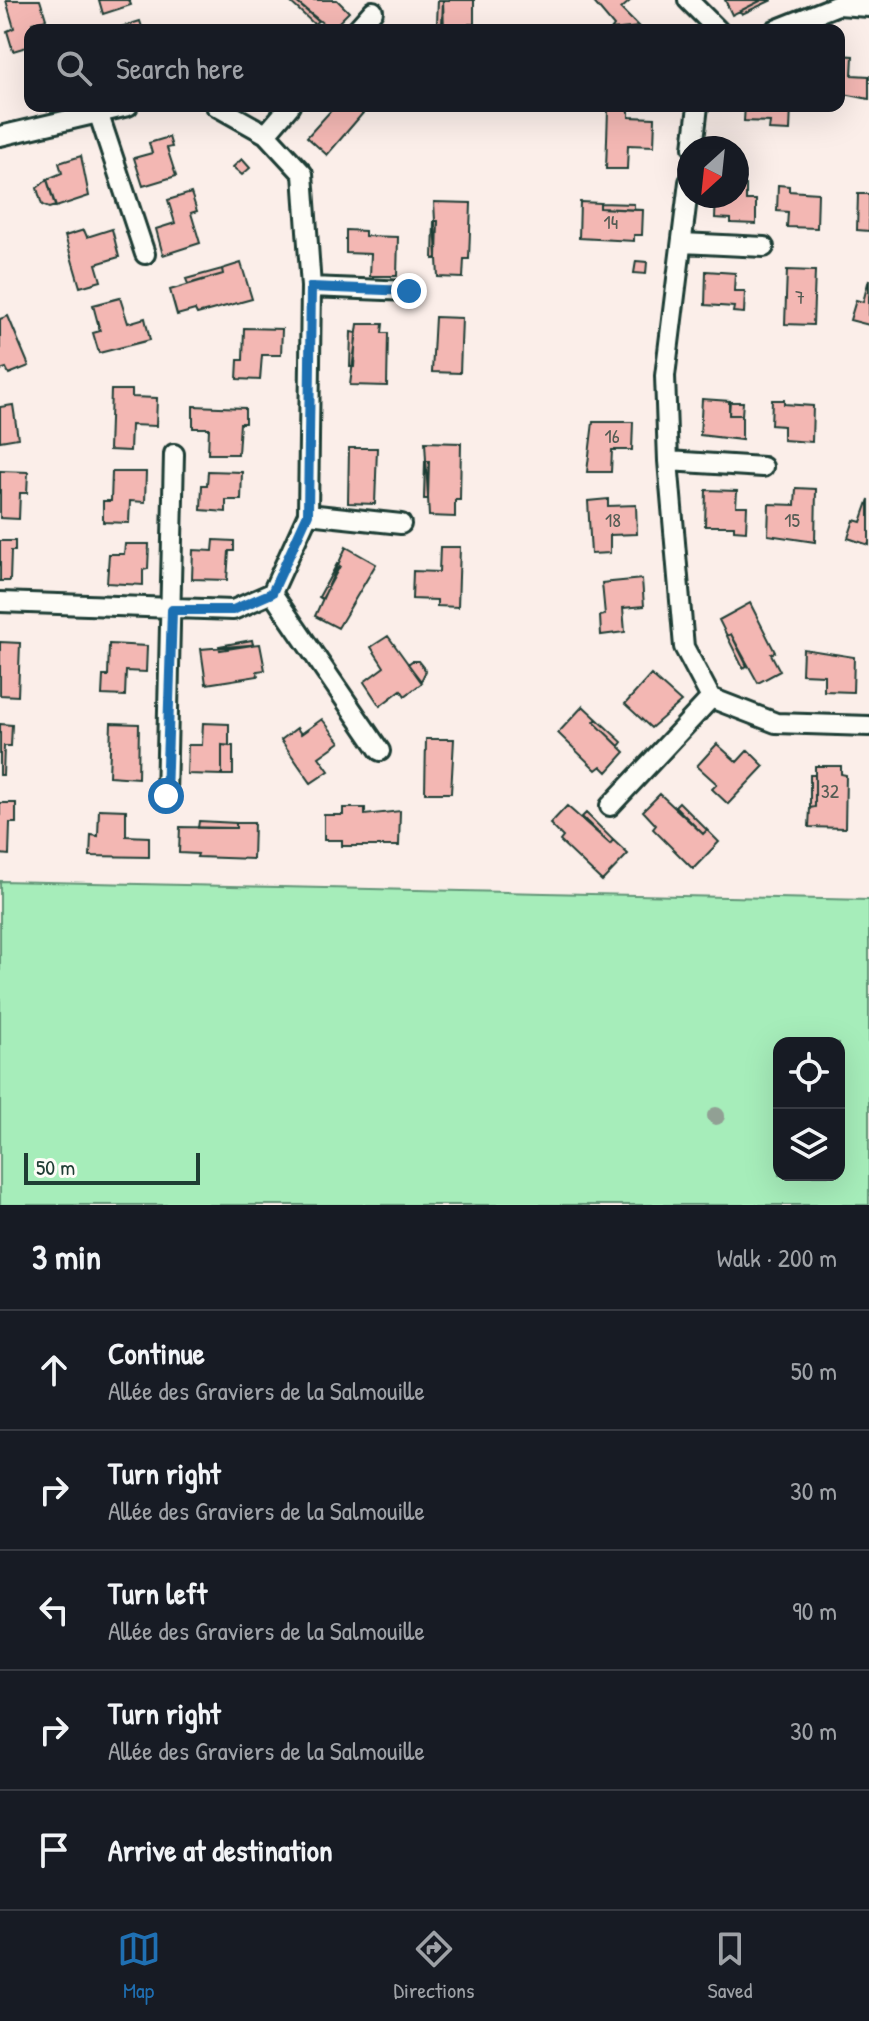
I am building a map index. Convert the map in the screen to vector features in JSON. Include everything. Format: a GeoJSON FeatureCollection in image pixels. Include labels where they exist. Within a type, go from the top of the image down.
{"type":"FeatureCollection","features":[{"type":"Feature","properties":{"kind":"street"},"geometry":{"type":"LineString","coordinates":[[688,0],[712,24]]}},
{"type":"Feature","properties":{"kind":"street"},"geometry":{"type":"LineString","coordinates":[[788,24],[838,2],[869,7]]}},
{"type":"Feature","properties":{"kind":"street"},"geometry":{"type":"LineString","coordinates":[[361,24],[373,11]]}},
{"type":"Feature","properties":{"kind":"street"},"geometry":{"type":"LineString","coordinates":[[0,136],[90,112]]}},
{"type":"Feature","properties":{"kind":"street"},"geometry":{"type":"LineString","coordinates":[[98,112],[145,254]]}},
{"type":"Feature","properties":{"kind":"street"},"geometry":{"type":"LineString","coordinates":[[0,602],[233,610],[272,593],[308,514],[311,287],[303,174],[266,134],[227,112]]}},
{"type":"Feature","properties":{"kind":"street"},"geometry":{"type":"LineString","coordinates":[[266,134],[285,112]]}},
{"type":"Feature","properties":{"kind":"street"},"geometry":{"type":"LineString","coordinates":[[694,136],[697,112]]}},
{"type":"Feature","properties":{"kind":"street"},"geometry":{"type":"LineString","coordinates":[[686,208],[665,376],[668,461],[684,647],[711,698],[776,723],[869,726]]}},
{"type":"Feature","properties":{"kind":"street"},"geometry":{"type":"LineString","coordinates":[[682,243],[764,247]]}},
{"type":"Feature","properties":{"kind":"street"},"geometry":{"type":"LineString","coordinates":[[311,287],[409,291]]}},
{"type":"Feature","properties":{"kind":"street"},"geometry":{"type":"LineString","coordinates":[[166,796],[174,454]]}},
{"type":"Feature","properties":{"kind":"street"},"geometry":{"type":"LineString","coordinates":[[668,461],[763,467]]}},
{"type":"Feature","properties":{"kind":"street"},"geometry":{"type":"LineString","coordinates":[[308,514],[401,524]]}},
{"type":"Feature","properties":{"kind":"street"},"geometry":{"type":"LineString","coordinates":[[272,593],[380,751]]}},
{"type":"Feature","properties":{"kind":"street"},"geometry":{"type":"LineString","coordinates":[[610,806],[711,698]]}},
{"type":"Feature","properties":{"kind":"green space"},"geometry":{"type":"Polygon","coordinates":[[[0,881],[869,900],[869,1205],[0,1205],[0,881]]]}},
{"type":"Feature","properties":{"kind":"building"},"geometry":{"type":"Polygon","coordinates":[[[6,0],[40,0],[46,19],[24,24],[24,48],[13,51],[7,31],[14,28],[6,0]]]}},
{"type":"Feature","properties":{"kind":"building"},"geometry":{"type":"Polygon","coordinates":[[[99,0],[129,0],[131,5],[103,14],[99,0]]]}},
{"type":"Feature","properties":{"kind":"building"},"geometry":{"type":"Polygon","coordinates":[[[288,0],[294,0],[318,21],[314,24],[288,0]]]}},
{"type":"Feature","properties":{"kind":"building"},"geometry":{"type":"Polygon","coordinates":[[[294,0],[337,0],[349,12],[337,24],[324,24],[294,0]]]}},
{"type":"Feature","properties":{"kind":"building"},"geometry":{"type":"Polygon","coordinates":[[[438,0],[443,0],[442,24],[437,23],[438,0]]]}},
{"type":"Feature","properties":{"kind":"building"},"geometry":{"type":"Polygon","coordinates":[[[443,0],[474,0],[474,24],[444,24],[443,0]]]}},
{"type":"Feature","properties":{"kind":"building"},"geometry":{"type":"Polygon","coordinates":[[[592,0],[631,0],[621,9],[636,24],[612,24],[592,0]]]}},
{"type":"Feature","properties":{"kind":"building"},"geometry":{"type":"Polygon","coordinates":[[[725,0],[762,0],[732,15],[725,0]]]}},
{"type":"Feature","properties":{"kind":"building"},"geometry":{"type":"Polygon","coordinates":[[[762,0],[772,0],[742,14],[740,11],[762,0]]]}},
{"type":"Feature","properties":{"kind":"building"},"geometry":{"type":"Polygon","coordinates":[[[845,55],[853,56],[852,75],[869,76],[869,99],[845,94],[845,55]]]}},
{"type":"Feature","properties":{"kind":"building"},"geometry":{"type":"Polygon","coordinates":[[[330,112],[363,113],[327,155],[307,137],[330,112]]]}},
{"type":"Feature","properties":{"kind":"building"},"geometry":{"type":"Polygon","coordinates":[[[608,112],[629,112],[629,117],[655,118],[654,146],[628,145],[627,169],[606,169],[608,112]]]}},
{"type":"Feature","properties":{"kind":"building"},"geometry":{"type":"Polygon","coordinates":[[[745,112],[791,112],[790,131],[769,130],[770,122],[744,121],[745,112]]]}},
{"type":"Feature","properties":{"kind":"building"},"geometry":{"type":"Polygon","coordinates":[[[169,137],[172,147],[167,148],[176,176],[143,186],[134,158],[152,153],[149,143],[169,137]]]}},
{"type":"Feature","properties":{"kind":"building"},"geometry":{"type":"Polygon","coordinates":[[[81,156],[89,196],[56,207],[47,179],[62,173],[59,163],[81,156]]]}},
{"type":"Feature","properties":{"kind":"building"},"geometry":{"type":"Polygon","coordinates":[[[242,159],[250,168],[242,175],[233,167],[242,159]]]}},
{"type":"Feature","properties":{"kind":"building"},"geometry":{"type":"Polygon","coordinates":[[[47,180],[55,206],[49,208],[42,205],[37,188],[47,180]]]}},
{"type":"Feature","properties":{"kind":"building"},"geometry":{"type":"Polygon","coordinates":[[[778,185],[789,186],[789,191],[818,193],[817,228],[787,227],[788,212],[777,211],[778,185]]]}},
{"type":"Feature","properties":{"kind":"building"},"geometry":{"type":"Polygon","coordinates":[[[191,193],[197,211],[191,213],[200,243],[163,255],[156,229],[175,223],[168,200],[191,193]]]}},
{"type":"Feature","properties":{"kind":"building"},"geometry":{"type":"Polygon","coordinates":[[[858,194],[869,194],[869,231],[857,230],[858,194]]]}},
{"type":"Feature","properties":{"kind":"building"},"geometry":{"type":"Polygon","coordinates":[[[749,200],[756,200],[756,224],[731,223],[731,219],[715,218],[715,208],[749,208],[749,200]]]}},
{"type":"Feature","properties":{"kind":"building"},"geometry":{"type":"Polygon","coordinates":[[[434,202],[471,203],[469,259],[464,259],[463,278],[438,277],[434,202]]]}},
{"type":"Feature","properties":{"kind":"building"},"geometry":{"type":"Polygon","coordinates":[[[580,202],[600,203],[600,208],[643,210],[642,235],[634,235],[634,241],[579,238],[580,202]]]}},
{"type":"Feature","properties":{"kind":"building"},"geometry":{"type":"Polygon","coordinates":[[[600,203],[634,204],[634,210],[600,208],[600,203]]]}},
{"type":"Feature","properties":{"kind":"building"},"geometry":{"type":"Polygon","coordinates":[[[434,221],[438,221],[437,258],[433,259],[434,221]]]}},
{"type":"Feature","properties":{"kind":"building"},"geometry":{"type":"Polygon","coordinates":[[[112,229],[119,257],[96,264],[101,281],[80,287],[65,236],[84,230],[87,237],[112,229]]]}},
{"type":"Feature","properties":{"kind":"building"},"geometry":{"type":"Polygon","coordinates":[[[346,230],[365,231],[365,236],[398,237],[397,276],[370,276],[371,254],[346,253],[346,230]]]}},
{"type":"Feature","properties":{"kind":"building"},"geometry":{"type":"Polygon","coordinates":[[[636,261],[647,262],[646,274],[634,273],[636,261]]]}},
{"type":"Feature","properties":{"kind":"building"},"geometry":{"type":"Polygon","coordinates":[[[241,263],[252,299],[197,314],[195,310],[177,315],[170,290],[223,274],[222,269],[241,263]]]}},
{"type":"Feature","properties":{"kind":"building"},"geometry":{"type":"Polygon","coordinates":[[[222,269],[223,274],[188,284],[186,279],[222,269]]]}},
{"type":"Feature","properties":{"kind":"building"},"geometry":{"type":"Polygon","coordinates":[[[787,270],[815,271],[813,325],[785,324],[787,270]]]}},
{"type":"Feature","properties":{"kind":"building"},"geometry":{"type":"Polygon","coordinates":[[[706,271],[735,273],[734,291],[745,291],[744,313],[733,312],[734,307],[705,305],[706,271]]]}},
{"type":"Feature","properties":{"kind":"building"},"geometry":{"type":"Polygon","coordinates":[[[869,279],[869,325],[850,320],[856,300],[863,302],[869,279]]]}},
{"type":"Feature","properties":{"kind":"building"},"geometry":{"type":"Polygon","coordinates":[[[120,298],[128,323],[145,318],[150,340],[99,353],[93,333],[100,331],[93,305],[120,298]]]}},
{"type":"Feature","properties":{"kind":"building"},"geometry":{"type":"Polygon","coordinates":[[[8,316],[29,366],[9,374],[6,368],[0,370],[0,319],[8,316]]]}},
{"type":"Feature","properties":{"kind":"building"},"geometry":{"type":"Polygon","coordinates":[[[435,317],[462,318],[460,373],[432,372],[435,317]]]}},
{"type":"Feature","properties":{"kind":"building"},"geometry":{"type":"Polygon","coordinates":[[[358,324],[383,324],[382,333],[388,333],[387,386],[350,385],[358,324]]]}},
{"type":"Feature","properties":{"kind":"building"},"geometry":{"type":"Polygon","coordinates":[[[244,328],[282,329],[281,355],[262,355],[260,380],[237,379],[238,360],[243,360],[244,328]]]}},
{"type":"Feature","properties":{"kind":"building"},"geometry":{"type":"Polygon","coordinates":[[[351,332],[356,333],[354,367],[350,367],[351,332]]]}},
{"type":"Feature","properties":{"kind":"building"},"geometry":{"type":"Polygon","coordinates":[[[111,390],[132,390],[132,397],[157,398],[156,426],[131,425],[130,451],[109,450],[111,390]]]}},
{"type":"Feature","properties":{"kind":"building"},"geometry":{"type":"Polygon","coordinates":[[[702,399],[730,401],[729,415],[742,415],[742,440],[700,435],[702,399]]]}},
{"type":"Feature","properties":{"kind":"building"},"geometry":{"type":"Polygon","coordinates":[[[772,400],[813,406],[812,442],[783,440],[783,426],[771,425],[772,400]]]}},
{"type":"Feature","properties":{"kind":"building"},"geometry":{"type":"Polygon","coordinates":[[[729,402],[743,402],[742,415],[729,415],[729,402]]]}},
{"type":"Feature","properties":{"kind":"building"},"geometry":{"type":"Polygon","coordinates":[[[13,405],[18,438],[0,441],[0,407],[13,405]]]}},
{"type":"Feature","properties":{"kind":"building"},"geometry":{"type":"Polygon","coordinates":[[[193,406],[245,408],[245,423],[240,423],[238,454],[208,454],[209,428],[193,428],[193,406]]]}},
{"type":"Feature","properties":{"kind":"building"},"geometry":{"type":"Polygon","coordinates":[[[593,422],[633,422],[632,450],[612,450],[611,472],[587,472],[593,422]]]}},
{"type":"Feature","properties":{"kind":"building"},"geometry":{"type":"Polygon","coordinates":[[[425,442],[461,443],[460,500],[455,500],[455,517],[429,516],[425,442]]]}},
{"type":"Feature","properties":{"kind":"building"},"geometry":{"type":"Polygon","coordinates":[[[349,448],[377,448],[375,504],[348,503],[349,448]]]}},
{"type":"Feature","properties":{"kind":"building"},"geometry":{"type":"Polygon","coordinates":[[[425,461],[429,461],[428,499],[424,499],[425,461]]]}},
{"type":"Feature","properties":{"kind":"building"},"geometry":{"type":"Polygon","coordinates":[[[0,471],[28,472],[27,493],[20,493],[19,519],[0,518],[0,471]]]}},
{"type":"Feature","properties":{"kind":"building"},"geometry":{"type":"Polygon","coordinates":[[[208,471],[242,472],[241,500],[226,500],[226,512],[201,510],[202,485],[207,485],[208,471]]]}},
{"type":"Feature","properties":{"kind":"building"},"geometry":{"type":"Polygon","coordinates":[[[112,472],[146,472],[145,502],[130,501],[129,523],[103,522],[103,501],[111,501],[112,472]]]}},
{"type":"Feature","properties":{"kind":"building"},"geometry":{"type":"Polygon","coordinates":[[[796,488],[816,489],[815,542],[768,535],[769,504],[795,505],[796,488]]]}},
{"type":"Feature","properties":{"kind":"building"},"geometry":{"type":"Polygon","coordinates":[[[706,490],[737,491],[736,506],[747,506],[746,531],[734,530],[734,526],[705,526],[706,490]]]}},
{"type":"Feature","properties":{"kind":"building"},"geometry":{"type":"Polygon","coordinates":[[[608,499],[608,506],[636,505],[637,534],[610,535],[610,553],[591,554],[588,501],[608,499]]]}},
{"type":"Feature","properties":{"kind":"building"},"geometry":{"type":"Polygon","coordinates":[[[869,499],[869,545],[848,538],[854,520],[861,522],[869,499]]]}},
{"type":"Feature","properties":{"kind":"building"},"geometry":{"type":"Polygon","coordinates":[[[214,540],[234,541],[234,551],[229,551],[227,580],[192,579],[193,550],[213,551],[214,540]]]}},
{"type":"Feature","properties":{"kind":"building"},"geometry":{"type":"Polygon","coordinates":[[[0,541],[15,541],[15,551],[11,551],[10,581],[0,581],[0,541]]]}},
{"type":"Feature","properties":{"kind":"building"},"geometry":{"type":"Polygon","coordinates":[[[125,544],[149,544],[148,569],[143,570],[143,585],[107,583],[109,554],[124,554],[125,544]]]}},
{"type":"Feature","properties":{"kind":"building"},"geometry":{"type":"Polygon","coordinates":[[[346,547],[376,564],[338,628],[315,616],[346,547]]]}},
{"type":"Feature","properties":{"kind":"building"},"geometry":{"type":"Polygon","coordinates":[[[440,547],[460,547],[458,607],[437,606],[437,600],[412,599],[413,571],[439,572],[440,547]]]}},
{"type":"Feature","properties":{"kind":"building"},"geometry":{"type":"Polygon","coordinates":[[[337,564],[340,566],[322,599],[319,597],[337,564]]]}},
{"type":"Feature","properties":{"kind":"building"},"geometry":{"type":"Polygon","coordinates":[[[642,579],[644,606],[623,608],[625,632],[601,635],[600,616],[605,615],[602,583],[642,579]]]}},
{"type":"Feature","properties":{"kind":"building"},"geometry":{"type":"Polygon","coordinates":[[[750,603],[775,652],[771,654],[780,671],[758,683],[731,634],[727,636],[719,620],[750,603]]]}},
{"type":"Feature","properties":{"kind":"building"},"geometry":{"type":"Polygon","coordinates":[[[731,634],[747,666],[743,668],[727,636],[731,634]]]}},
{"type":"Feature","properties":{"kind":"building"},"geometry":{"type":"Polygon","coordinates":[[[388,636],[422,683],[405,696],[401,690],[380,706],[364,682],[384,667],[371,647],[388,636]]]}},
{"type":"Feature","properties":{"kind":"building"},"geometry":{"type":"Polygon","coordinates":[[[252,640],[253,645],[220,650],[219,646],[252,640]]]}},
{"type":"Feature","properties":{"kind":"building"},"geometry":{"type":"Polygon","coordinates":[[[0,642],[20,643],[18,696],[0,695],[0,642]]]}},
{"type":"Feature","properties":{"kind":"building"},"geometry":{"type":"Polygon","coordinates":[[[109,644],[147,646],[146,672],[126,671],[125,696],[102,695],[103,676],[108,676],[109,644]]]}},
{"type":"Feature","properties":{"kind":"building"},"geometry":{"type":"Polygon","coordinates":[[[260,644],[265,670],[257,671],[258,676],[206,684],[201,649],[260,644]]]}},
{"type":"Feature","properties":{"kind":"building"},"geometry":{"type":"Polygon","coordinates":[[[803,649],[854,657],[853,692],[824,691],[824,675],[802,674],[803,649]]]}},
{"type":"Feature","properties":{"kind":"building"},"geometry":{"type":"Polygon","coordinates":[[[418,661],[426,671],[421,681],[408,664],[418,661]]]}},
{"type":"Feature","properties":{"kind":"building"},"geometry":{"type":"Polygon","coordinates":[[[651,675],[681,702],[651,728],[625,704],[651,675]]]}},
{"type":"Feature","properties":{"kind":"building"},"geometry":{"type":"Polygon","coordinates":[[[583,706],[597,719],[594,722],[625,752],[607,772],[601,766],[596,770],[558,733],[583,706]]]}},
{"type":"Feature","properties":{"kind":"building"},"geometry":{"type":"Polygon","coordinates":[[[322,719],[340,742],[319,757],[329,771],[311,783],[281,740],[297,728],[301,734],[322,719]]]}},
{"type":"Feature","properties":{"kind":"building"},"geometry":{"type":"Polygon","coordinates":[[[597,719],[622,742],[619,746],[594,722],[597,719]]]}},
{"type":"Feature","properties":{"kind":"building"},"geometry":{"type":"Polygon","coordinates":[[[111,723],[139,724],[138,778],[109,776],[111,723]]]}},
{"type":"Feature","properties":{"kind":"building"},"geometry":{"type":"Polygon","coordinates":[[[203,723],[229,724],[229,746],[222,745],[222,775],[187,774],[188,745],[202,745],[203,723]]]}},
{"type":"Feature","properties":{"kind":"building"},"geometry":{"type":"Polygon","coordinates":[[[0,724],[12,725],[11,746],[4,746],[3,775],[0,775],[0,724]]]}},
{"type":"Feature","properties":{"kind":"building"},"geometry":{"type":"Polygon","coordinates":[[[426,739],[454,739],[451,793],[425,793],[426,739]]]}},
{"type":"Feature","properties":{"kind":"building"},"geometry":{"type":"Polygon","coordinates":[[[717,744],[737,762],[748,750],[764,766],[728,804],[712,789],[717,784],[697,766],[717,744]]]}},
{"type":"Feature","properties":{"kind":"building"},"geometry":{"type":"Polygon","coordinates":[[[222,745],[233,746],[233,775],[222,775],[222,745]]]}},
{"type":"Feature","properties":{"kind":"building"},"geometry":{"type":"Polygon","coordinates":[[[815,766],[841,766],[841,774],[846,775],[845,828],[809,827],[810,808],[815,807],[815,766]]]}},
{"type":"Feature","properties":{"kind":"building"},"geometry":{"type":"Polygon","coordinates":[[[810,775],[815,775],[815,807],[810,808],[810,775]]]}},
{"type":"Feature","properties":{"kind":"building"},"geometry":{"type":"Polygon","coordinates":[[[660,794],[703,834],[707,830],[719,842],[693,869],[653,829],[656,825],[643,811],[660,794]]]}},
{"type":"Feature","properties":{"kind":"building"},"geometry":{"type":"Polygon","coordinates":[[[679,802],[707,830],[703,834],[675,806],[679,802]]]}},
{"type":"Feature","properties":{"kind":"building"},"geometry":{"type":"Polygon","coordinates":[[[0,803],[16,803],[16,823],[10,823],[9,855],[0,854],[0,803]]]}},
{"type":"Feature","properties":{"kind":"building"},"geometry":{"type":"Polygon","coordinates":[[[567,806],[610,844],[613,840],[628,854],[602,881],[560,841],[563,837],[550,824],[567,806]]]}},
{"type":"Feature","properties":{"kind":"building"},"geometry":{"type":"Polygon","coordinates":[[[343,808],[365,808],[365,815],[400,811],[399,846],[342,846],[342,840],[324,840],[324,815],[343,815],[343,808]]]}},
{"type":"Feature","properties":{"kind":"building"},"geometry":{"type":"Polygon","coordinates":[[[99,809],[126,810],[126,836],[149,837],[149,857],[90,856],[91,835],[98,836],[99,809]]]}},
{"type":"Feature","properties":{"kind":"building"},"geometry":{"type":"Polygon","coordinates":[[[586,813],[613,840],[610,844],[582,817],[586,813]]]}},
{"type":"Feature","properties":{"kind":"building"},"geometry":{"type":"Polygon","coordinates":[[[199,821],[236,823],[236,828],[198,828],[199,821]]]}},
{"type":"Feature","properties":{"kind":"building"},"geometry":{"type":"Polygon","coordinates":[[[236,823],[254,823],[253,859],[197,857],[198,854],[179,853],[180,827],[236,828],[236,823]]]}},
{"type":"Feature","properties":{"kind":"route"},"geometry":{"type":"LineString","coordinates":[[166,796],[172,610],[233,610],[272,593],[308,514],[311,287],[409,291]]}}]}
